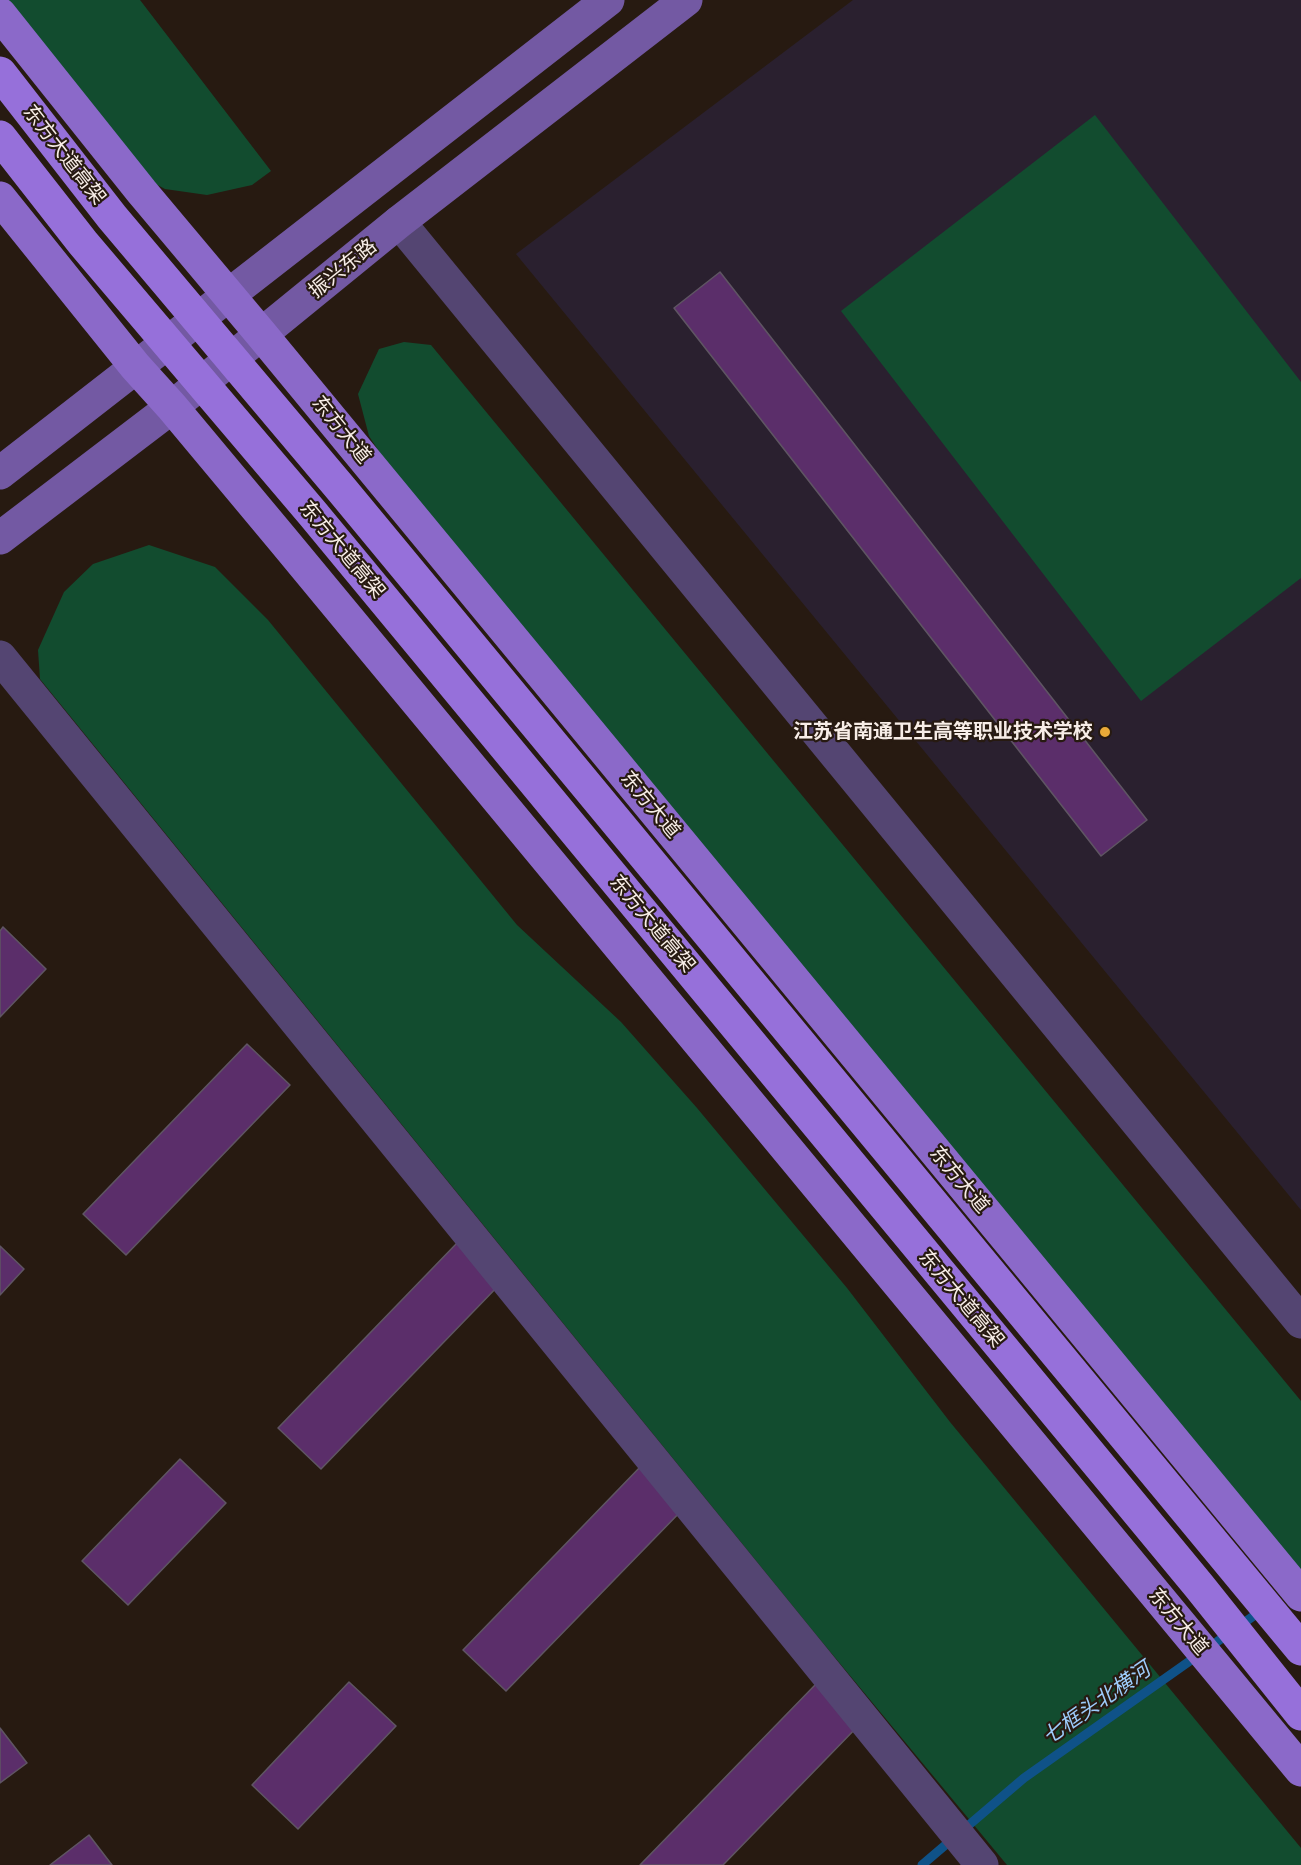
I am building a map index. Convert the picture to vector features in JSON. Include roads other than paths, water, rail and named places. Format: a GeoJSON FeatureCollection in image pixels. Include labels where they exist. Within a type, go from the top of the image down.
{"type":"FeatureCollection","features":[{"type":"Feature","properties":{"kind":"highway","name":"东方大道高架"},"geometry":{"type":"LineString","coordinates":[[0,73],[112,217],[350,499],[1301,1649]]}},
{"type":"Feature","properties":{"kind":"highway","name":"东方大道高架"},"geometry":{"type":"LineString","coordinates":[[0,137],[83,243],[320,523],[1199,1586],[1301,1714]]}},
{"type":"Feature","properties":{"kind":"main road"},"geometry":{"type":"LineString","coordinates":[[0,473],[608,0]]}},
{"type":"Feature","properties":{"kind":"main road","name":"振兴东路"},"geometry":{"type":"LineString","coordinates":[[0,538],[172,406],[399,222],[686,0]]}},
{"type":"Feature","properties":{"kind":"main road","name":"东方大道"},"geometry":{"type":"LineString","coordinates":[[0,14],[142,192],[262,334],[1301,1595]]}},
{"type":"Feature","properties":{"kind":"main road","name":"东方大道"},"geometry":{"type":"LineString","coordinates":[[0,198],[135,366],[172,406],[1301,1770]]}},
{"type":"Feature","properties":{"kind":"street"},"geometry":{"type":"LineString","coordinates":[[399,222],[1301,1322]]}},
{"type":"Feature","properties":{"kind":"street"},"geometry":{"type":"LineString","coordinates":[[0,657],[981,1864]]}},
{"type":"Feature","properties":{"kind":"waterway","name":"七框头北横河"},"geometry":{"type":"LineString","coordinates":[[922,1865],[1024,1778],[1262,1610]]}},
{"type":"Feature","properties":{"kind":"place","name":"江苏省南通卫生高等职业技术学校"},"geometry":{"type":"Point","coordinates":[1105,732]}}]}
